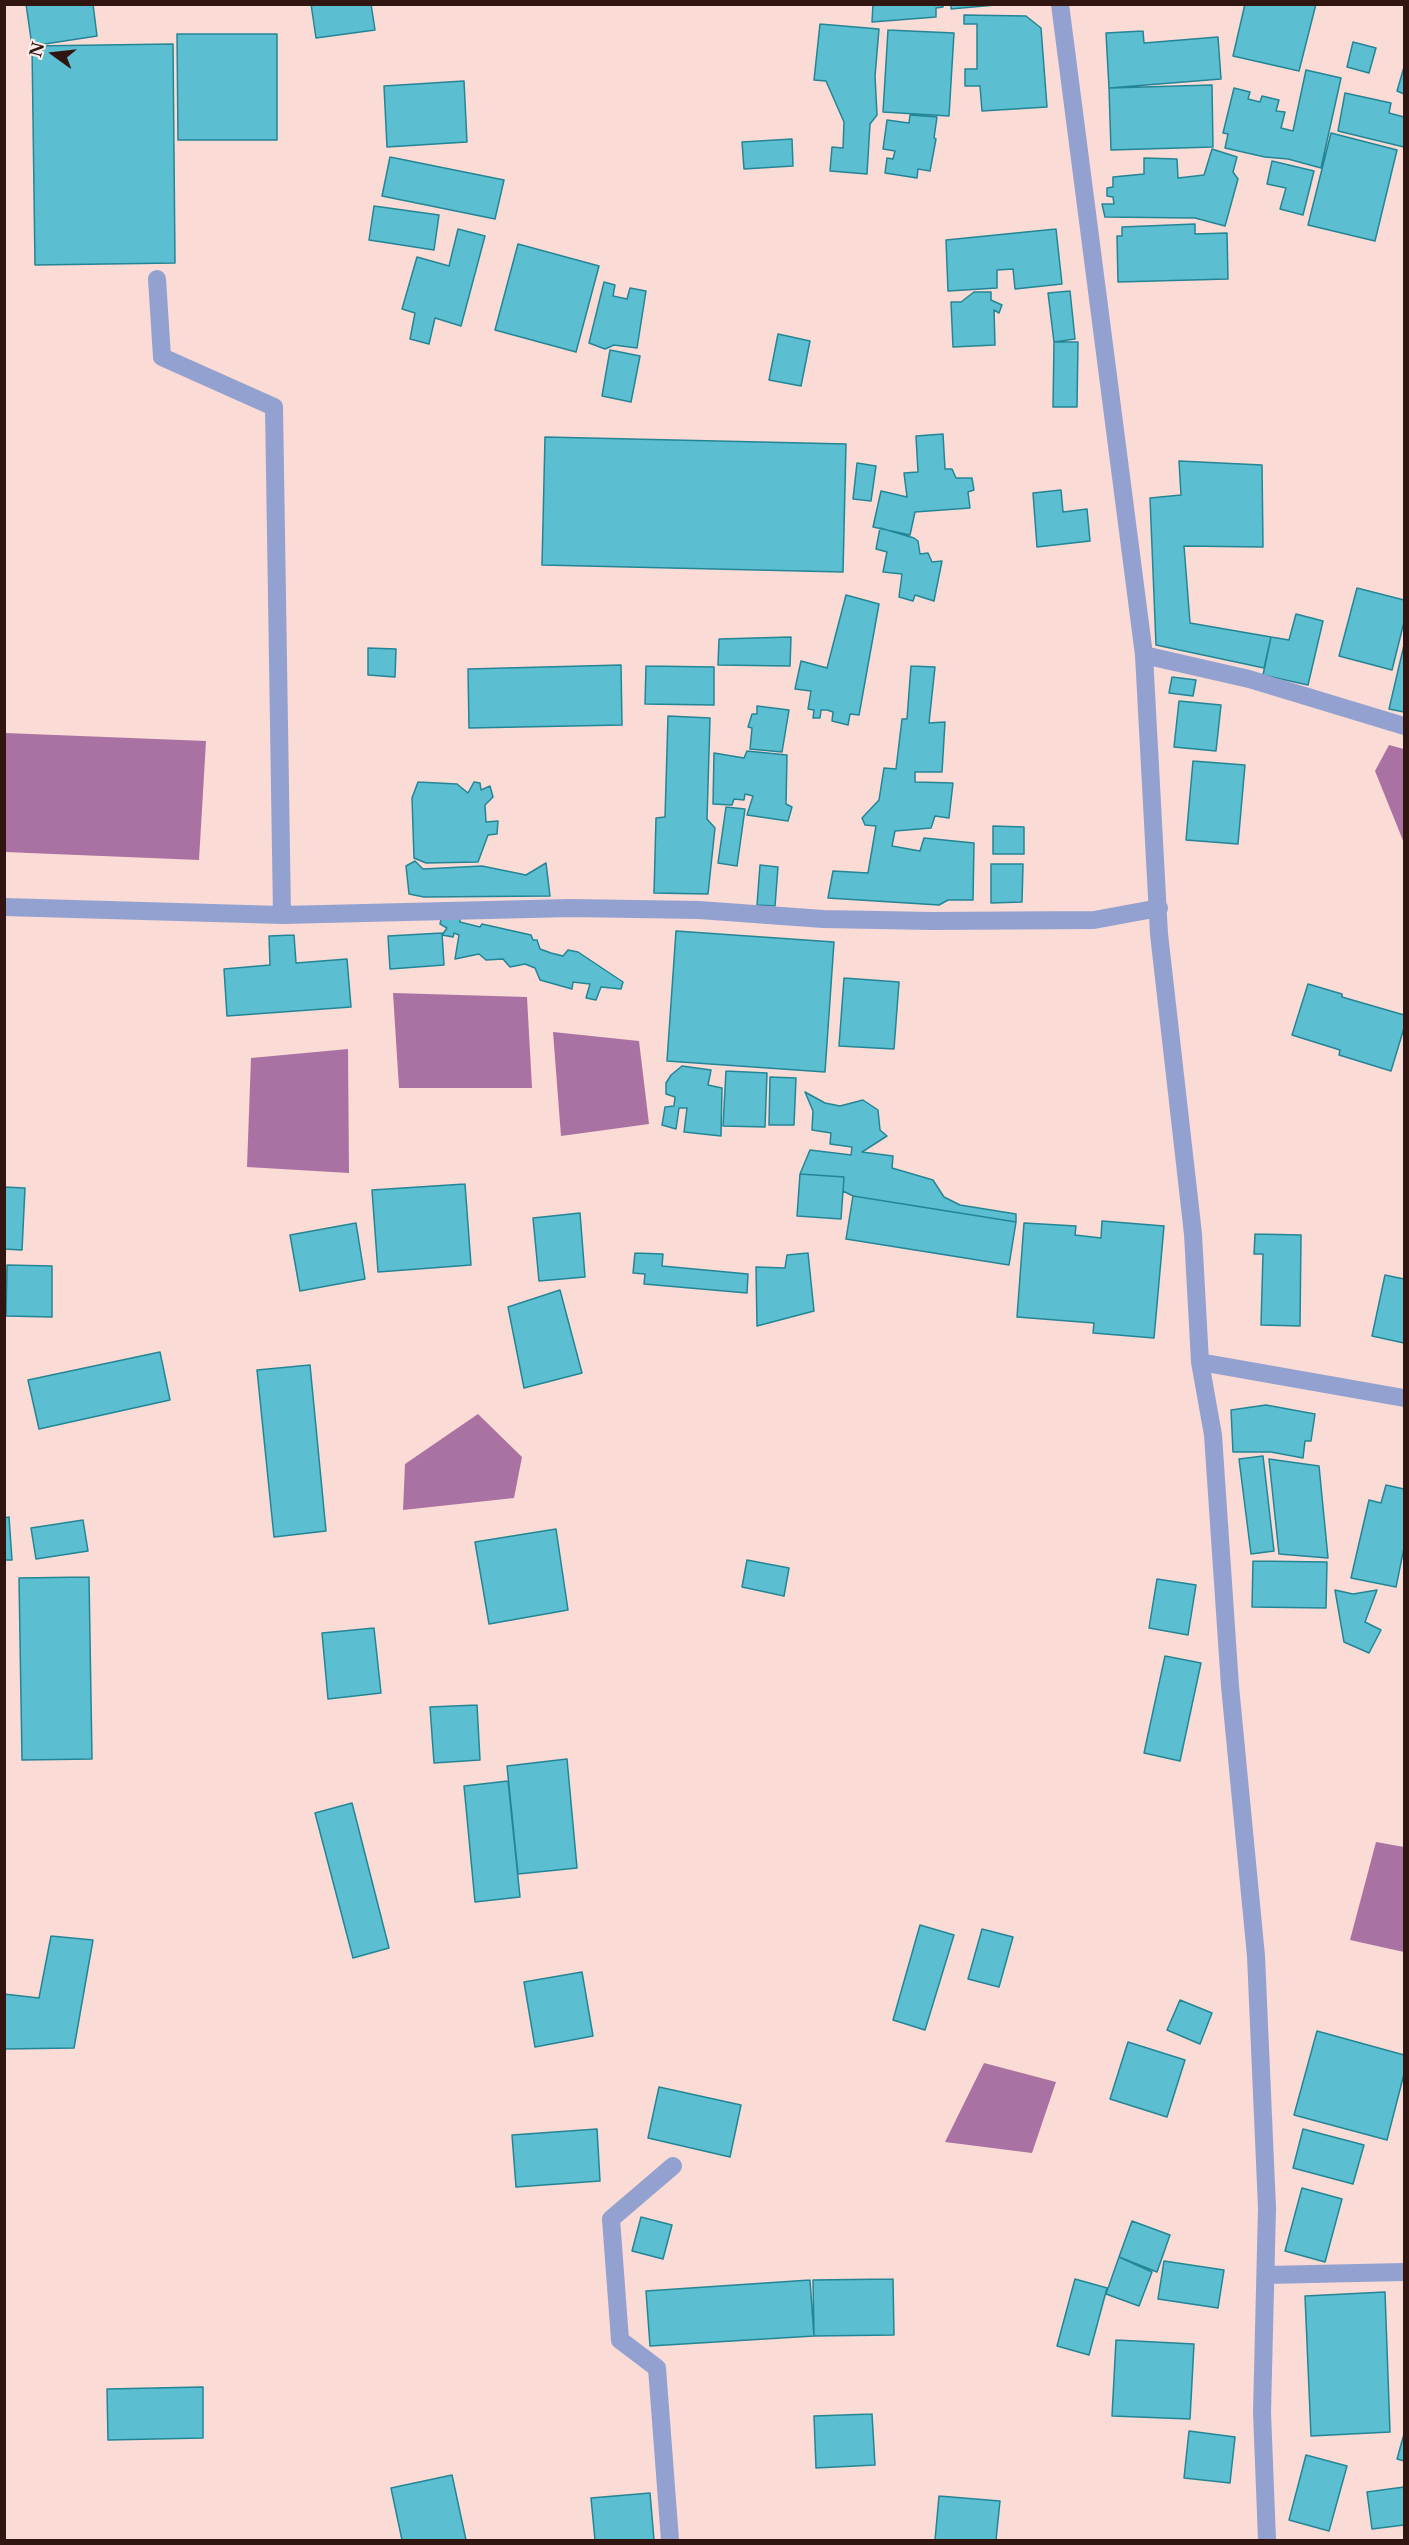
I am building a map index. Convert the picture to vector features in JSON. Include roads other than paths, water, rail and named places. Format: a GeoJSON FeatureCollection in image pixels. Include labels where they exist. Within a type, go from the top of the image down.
{"type":"FeatureCollection","features":[{"type":"Feature","properties":{"kind":"street"},"geometry":{"type":"LineString","coordinates":[[1060,4],[1144,655],[1160,934],[1193,1234],[1200,1362],[1213,1435],[1230,1686],[1256,1956],[1266,2208],[1262,2412],[1267,2541]]}},
{"type":"Feature","properties":{"kind":"street"},"geometry":{"type":"LineString","coordinates":[[157,279],[162,357],[274,407],[282,915]]}},
{"type":"Feature","properties":{"kind":"street"},"geometry":{"type":"LineString","coordinates":[[1144,655],[1249,679],[1404,726]]}},
{"type":"Feature","properties":{"kind":"street"},"geometry":{"type":"LineString","coordinates":[[4,907],[282,915],[571,908],[699,910],[823,919],[931,921],[1094,920],[1159,908]]}},
{"type":"Feature","properties":{"kind":"street"},"geometry":{"type":"LineString","coordinates":[[1200,1362],[1404,1398]]}},
{"type":"Feature","properties":{"kind":"street"},"geometry":{"type":"LineString","coordinates":[[670,2541],[657,2368],[620,2340],[611,2219],[673,2166]]}},
{"type":"Feature","properties":{"kind":"street"},"geometry":{"type":"LineString","coordinates":[[1266,2275],[1404,2272]]}}]}
